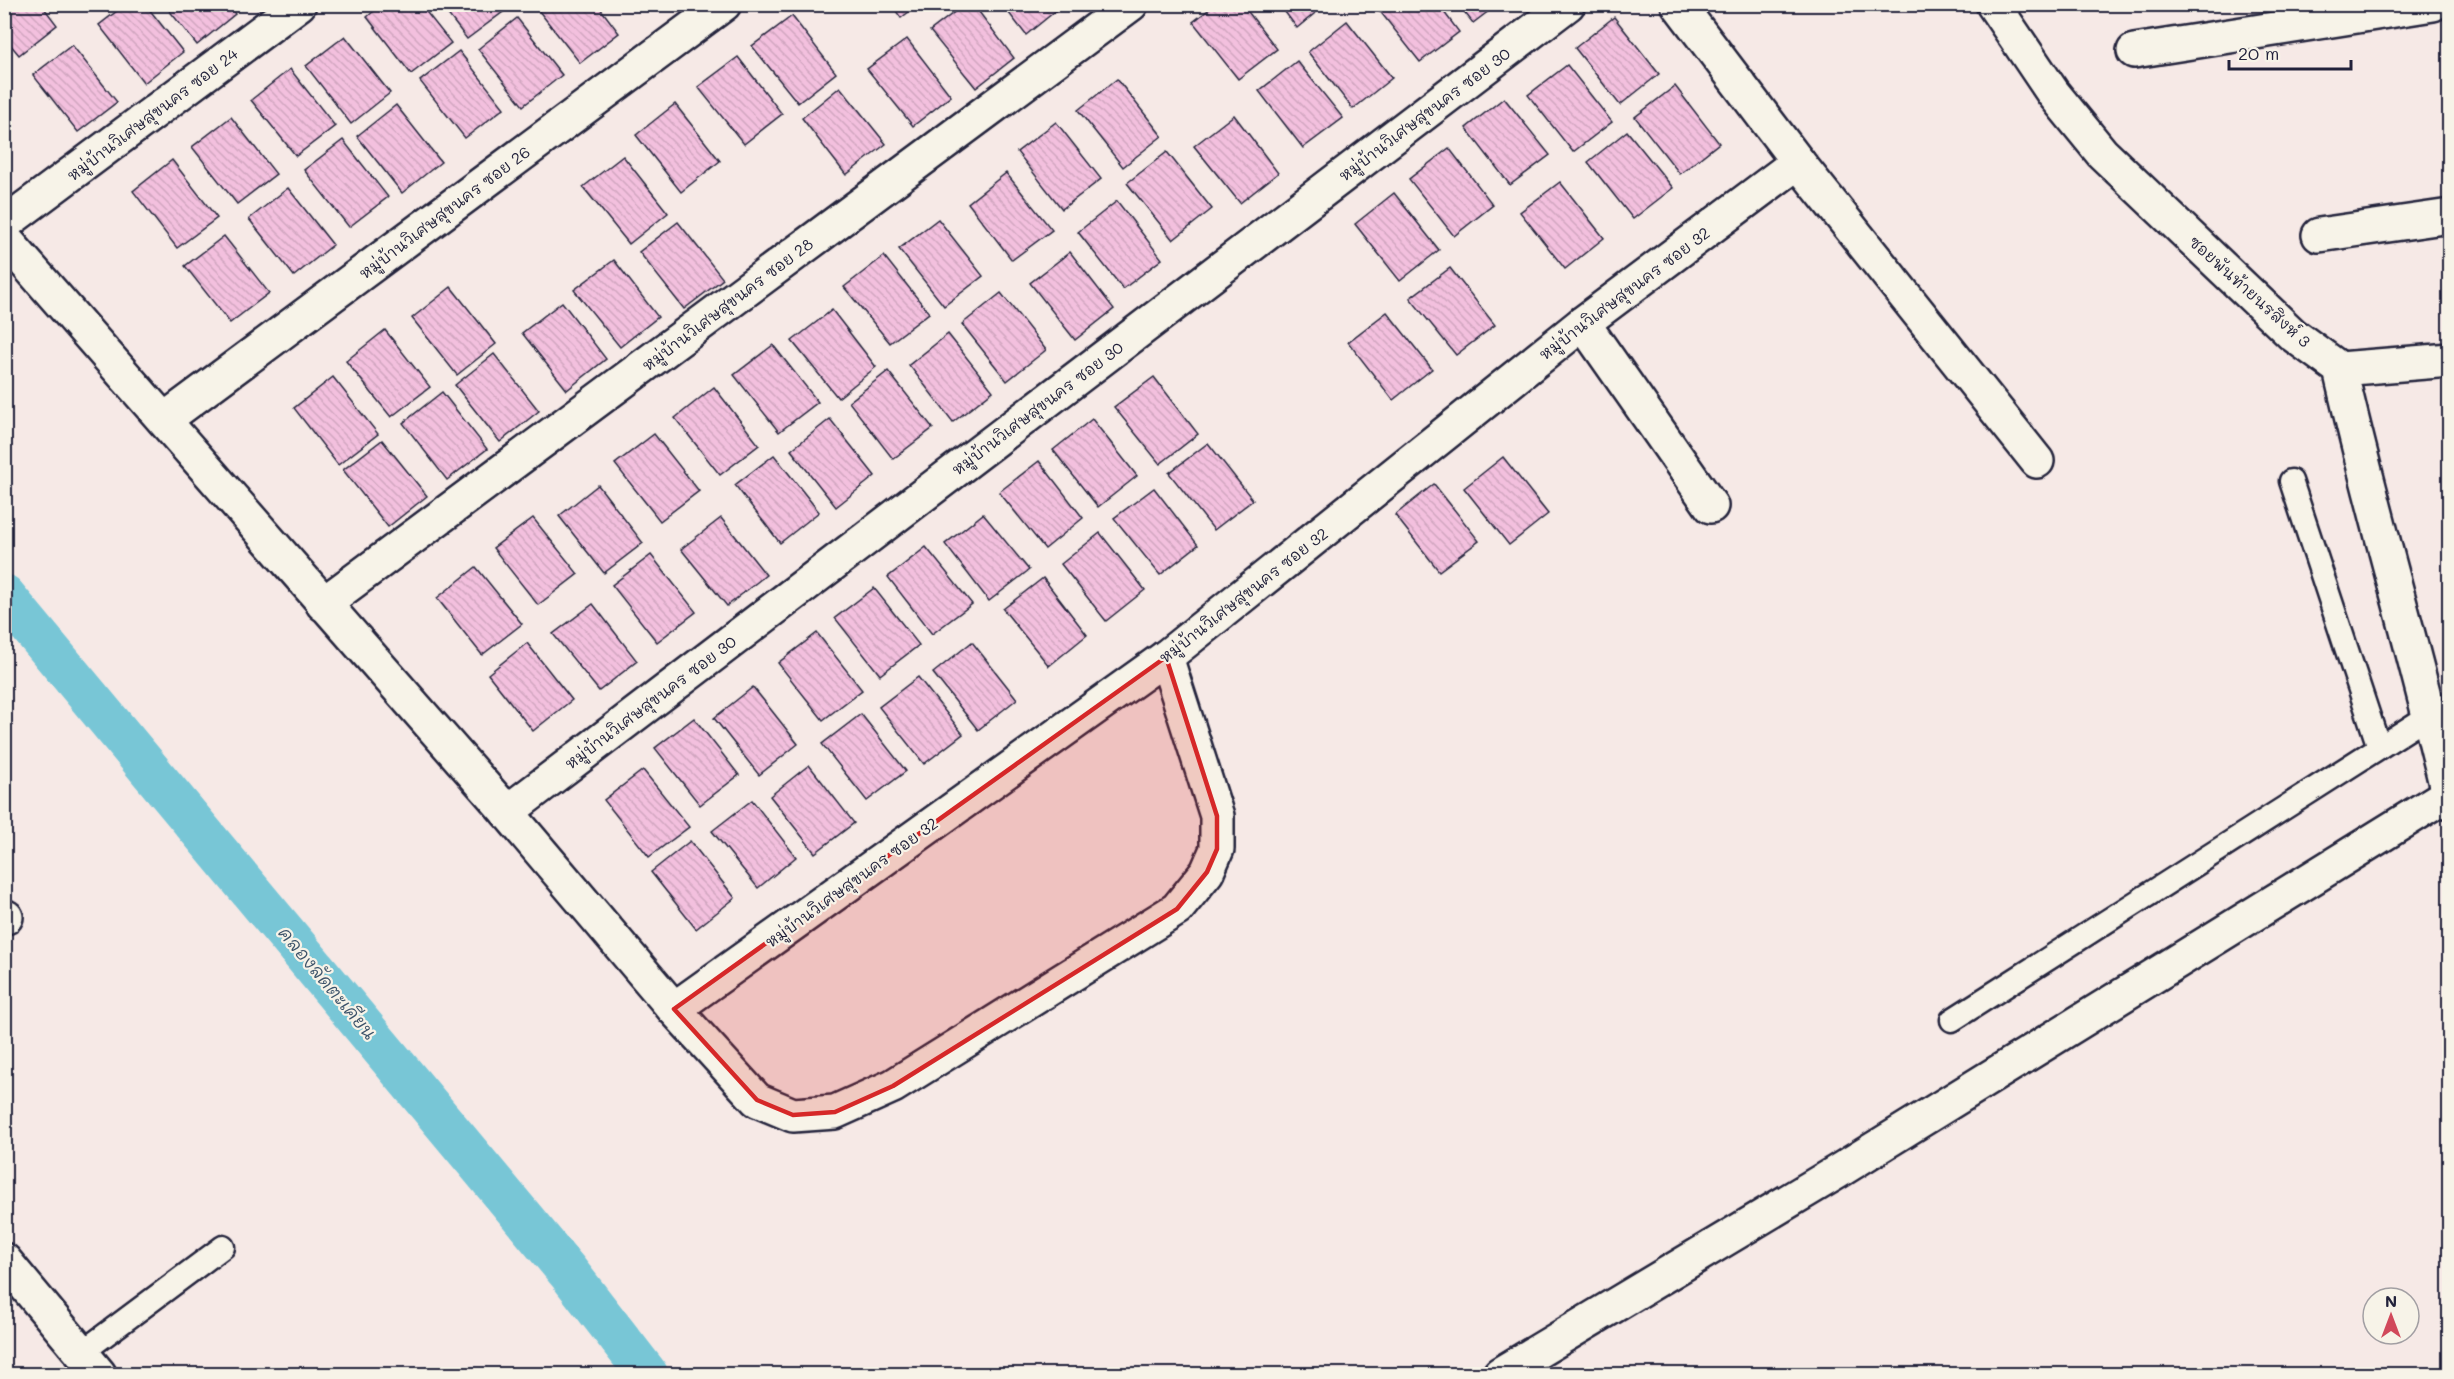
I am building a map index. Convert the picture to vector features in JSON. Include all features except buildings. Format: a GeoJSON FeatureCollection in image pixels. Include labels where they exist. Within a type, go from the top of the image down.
{"type":"FeatureCollection","features":[{"type":"Feature","properties":{"kind":"street","name":"หมู่บ้านวิเศษสุขนคร ซอย 24"},"geometry":{"type":"LineString","coordinates":[[4,224],[299,4]]}},
{"type":"Feature","properties":{"kind":"street","name":"หมู่บ้านวิเศษสุขนคร ซอย 26"},"geometry":{"type":"LineString","coordinates":[[164,420],[724,4]]}},
{"type":"Feature","properties":{"kind":"street","name":"หมู่บ้านวิเศษสุขนคร ซอย 28"},"geometry":{"type":"LineString","coordinates":[[323,604],[1131,4]]}},
{"type":"Feature","properties":{"kind":"street","name":"หมู่บ้านวิเศษสุขนคร ซอย 30"},"geometry":{"type":"LineString","coordinates":[[507,812],[1568,4]]}},
{"type":"Feature","properties":{"kind":"street"},"geometry":{"type":"LineString","coordinates":[[1678,4],[1798,162],[2037,461]]}},
{"type":"Feature","properties":{"kind":"street","name":"ซอยพันท้ายนรสิงห์ 3"},"geometry":{"type":"LineString","coordinates":[[1993,4],[2053,93],[2102,153],[2292,334],[2340,369]]}},
{"type":"Feature","properties":{"kind":"street"},"geometry":{"type":"LineString","coordinates":[[2134,51],[2433,4]]}},
{"type":"Feature","properties":{"kind":"street","name":"หมู่บ้านวิเศษสุขนคร ซอย 32"},"geometry":{"type":"LineString","coordinates":[[674,1009],[1166,657],[1583,323],[1798,162]]}},
{"type":"Feature","properties":{"kind":"street"},"geometry":{"type":"LineString","coordinates":[[2319,235],[2450,216]]}},
{"type":"Feature","properties":{"kind":"street"},"geometry":{"type":"LineString","coordinates":[[4,238],[507,812],[674,1009],[757,1100],[793,1115],[835,1112],[893,1086],[1177,909],[1207,872],[1217,849],[1217,816],[1166,657]]}},
{"type":"Feature","properties":{"kind":"street"},"geometry":{"type":"LineString","coordinates":[[1583,323],[1711,506]]}},
{"type":"Feature","properties":{"kind":"street"},"geometry":{"type":"LineString","coordinates":[[1500,1374],[1837,1172],[2449,798],[2430,715],[2357,443],[2340,369],[2450,360]]}},
{"type":"Feature","properties":{"kind":"street"},"geometry":{"type":"LineString","coordinates":[[4,1260],[90,1364]]}},
{"type":"Feature","properties":{"kind":"lane"},"geometry":{"type":"LineString","coordinates":[[2291,481],[2379,747]]}},
{"type":"Feature","properties":{"kind":"lane"},"geometry":{"type":"LineString","coordinates":[[1952,1020],[2430,715]]}},
{"type":"Feature","properties":{"kind":"lane"},"geometry":{"type":"LineString","coordinates":[[90,1364],[223,1247]]}},
{"type":"Feature","properties":{"kind":"highlighted area"},"geometry":{"type":"Polygon","coordinates":[[[1166,657],[1217,816],[1217,849],[1207,872],[1177,909],[893,1086],[835,1112],[793,1115],[757,1100],[674,1009],[1166,657]]]}},
{"type":"Feature","properties":{"kind":"waterway","name":"คลองลัดตะเคียน"},"geometry":{"type":"LineString","coordinates":[[4,595],[568,1272],[647,1374]]}}]}
